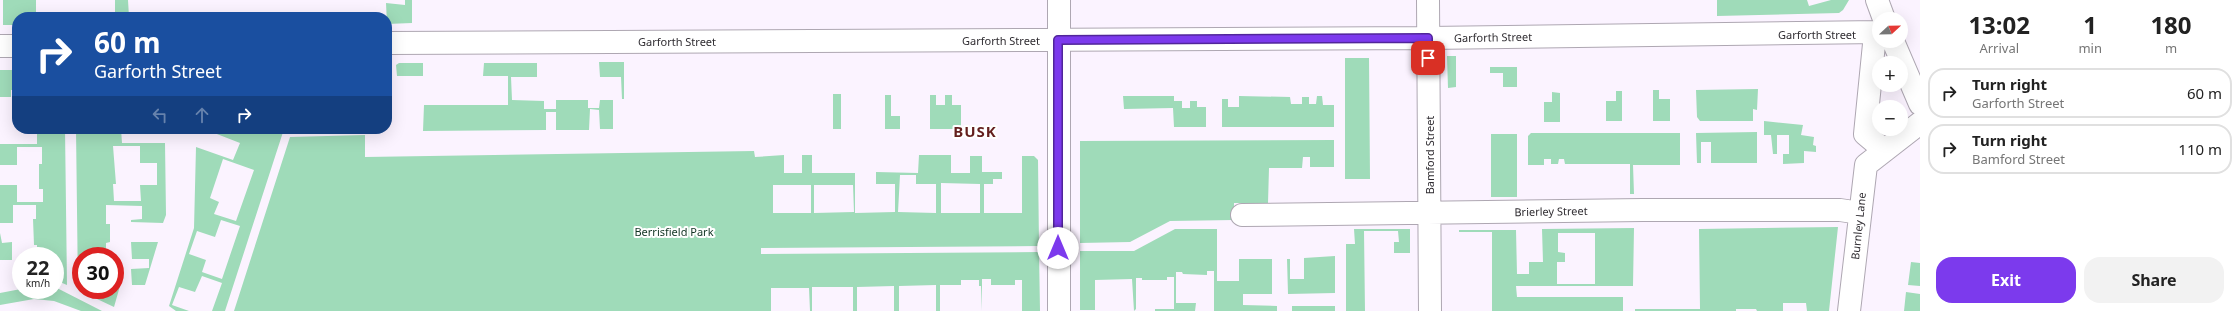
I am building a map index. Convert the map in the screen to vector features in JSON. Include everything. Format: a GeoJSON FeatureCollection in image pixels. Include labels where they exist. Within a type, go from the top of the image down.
{"type":"FeatureCollection","features":[{"type":"Feature","properties":{"kind":"street"},"geometry":{"type":"LineString","coordinates":[[1059,0],[1059,311]]}},
{"type":"Feature","properties":{"kind":"street","name":"Bamford Street"},"geometry":{"type":"LineString","coordinates":[[1428,0],[1430,311]]}},
{"type":"Feature","properties":{"kind":"street"},"geometry":{"type":"LineString","coordinates":[[1877,0],[1879,12]]}},
{"type":"Feature","properties":{"kind":"street","name":"Garforth Street"},"geometry":{"type":"LineString","coordinates":[[392,43],[1428,38],[1872,31]]}},
{"type":"Feature","properties":{"kind":"street"},"geometry":{"type":"LineString","coordinates":[[0,46],[12,46]]}},
{"type":"Feature","properties":{"kind":"street"},"geometry":{"type":"LineString","coordinates":[[1880,48],[1865,134],[1884,150]]}},
{"type":"Feature","properties":{"kind":"street"},"geometry":{"type":"LineString","coordinates":[[1892,48],[1920,104]]}},
{"type":"Feature","properties":{"kind":"street","name":"Burnley Lane"},"geometry":{"type":"LineString","coordinates":[[1849,311],[1866,165],[1920,123]]}},
{"type":"Feature","properties":{"kind":"street","name":"Brierley Street"},"geometry":{"type":"LineString","coordinates":[[1242,215],[1659,210],[1840,210],[1860,213]]}},
{"type":"Feature","properties":{"kind":"green space"},"geometry":{"type":"Polygon","coordinates":[[[3,0],[36,0],[36,12],[12,12],[12,25],[3,25],[3,0]]]}},
{"type":"Feature","properties":{"kind":"green space"},"geometry":{"type":"Polygon","coordinates":[[[115,0],[128,0],[129,12],[115,12],[115,0]]]}},
{"type":"Feature","properties":{"kind":"green space"},"geometry":{"type":"Polygon","coordinates":[[[405,0],[412,0],[412,23],[392,24],[392,12],[386,12],[386,3],[405,5],[405,0]]]}},
{"type":"Feature","properties":{"kind":"green space"},"geometry":{"type":"Polygon","coordinates":[[[1717,0],[1807,0],[1809,6],[1831,0],[1849,0],[1843,10],[1839,13],[1717,16],[1717,0]]]}},
{"type":"Feature","properties":{"kind":"green space"},"geometry":{"type":"Polygon","coordinates":[[[1447,56],[1456,56],[1456,87],[1448,88],[1447,56]]]}},
{"type":"Feature","properties":{"kind":"green space"},"geometry":{"type":"Polygon","coordinates":[[[1345,58],[1369,58],[1370,179],[1345,179],[1345,58]]]}},
{"type":"Feature","properties":{"kind":"green space"},"geometry":{"type":"Polygon","coordinates":[[[599,62],[624,62],[624,99],[622,99],[621,77],[600,77],[599,62]]]}},
{"type":"Feature","properties":{"kind":"green space"},"geometry":{"type":"Polygon","coordinates":[[[399,63],[423,63],[423,76],[397,76],[396,65],[399,63]]]}},
{"type":"Feature","properties":{"kind":"green space"},"geometry":{"type":"Polygon","coordinates":[[[484,63],[537,63],[537,77],[511,77],[512,100],[544,101],[544,109],[556,109],[556,100],[588,100],[588,108],[599,108],[600,100],[613,100],[613,129],[600,129],[599,110],[590,109],[589,130],[556,130],[556,112],[546,112],[546,130],[423,131],[424,105],[508,105],[508,76],[483,76],[484,63]]]}},
{"type":"Feature","properties":{"kind":"green space"},"geometry":{"type":"Polygon","coordinates":[[[1490,67],[1517,67],[1517,87],[1503,87],[1503,73],[1490,73],[1490,67]]]}},
{"type":"Feature","properties":{"kind":"green space"},"geometry":{"type":"Polygon","coordinates":[[[0,70],[12,70],[11,97],[0,97],[0,70]]]}},
{"type":"Feature","properties":{"kind":"green space"},"geometry":{"type":"Polygon","coordinates":[[[1758,89],[1757,110],[1753,109],[1753,121],[1700,121],[1697,117],[1696,90],[1758,89]]]}},
{"type":"Feature","properties":{"kind":"green space"},"geometry":{"type":"Polygon","coordinates":[[[1653,90],[1659,90],[1659,99],[1670,99],[1670,121],[1653,121],[1653,90]]]}},
{"type":"Feature","properties":{"kind":"green space"},"geometry":{"type":"Polygon","coordinates":[[[1616,91],[1622,91],[1622,121],[1606,121],[1606,101],[1616,101],[1616,91]]]}},
{"type":"Feature","properties":{"kind":"green space"},"geometry":{"type":"Polygon","coordinates":[[[1552,92],[1560,93],[1560,122],[1544,122],[1544,102],[1552,102],[1552,92]]]}},
{"type":"Feature","properties":{"kind":"green space"},"geometry":{"type":"Polygon","coordinates":[[[833,94],[841,94],[841,129],[833,129],[833,94]]]}},
{"type":"Feature","properties":{"kind":"green space"},"geometry":{"type":"Polygon","coordinates":[[[885,95],[891,95],[891,116],[900,116],[900,129],[885,129],[885,95]]]}},
{"type":"Feature","properties":{"kind":"green space"},"geometry":{"type":"Polygon","coordinates":[[[930,95],[936,95],[936,105],[945,105],[945,95],[952,95],[952,105],[961,105],[961,129],[930,129],[930,95]]]}},
{"type":"Feature","properties":{"kind":"green space"},"geometry":{"type":"Polygon","coordinates":[[[1123,96],[1174,96],[1174,101],[1182,101],[1182,108],[1190,108],[1190,101],[1197,101],[1197,107],[1206,107],[1206,127],[1174,127],[1173,108],[1124,109],[1123,96]]]}},
{"type":"Feature","properties":{"kind":"green space"},"geometry":{"type":"Polygon","coordinates":[[[1239,96],[1290,97],[1291,104],[1302,104],[1302,97],[1309,97],[1309,104],[1316,104],[1317,96],[1322,96],[1323,105],[1334,105],[1334,127],[1222,127],[1222,99],[1228,99],[1228,107],[1239,107],[1239,96]]]}},
{"type":"Feature","properties":{"kind":"green space"},"geometry":{"type":"Polygon","coordinates":[[[1764,121],[1803,125],[1801,135],[1814,137],[1813,145],[1816,146],[1816,152],[1804,151],[1804,163],[1783,164],[1783,154],[1789,154],[1789,135],[1777,135],[1777,154],[1773,154],[1771,135],[1764,135],[1764,121]]]}},
{"type":"Feature","properties":{"kind":"green space"},"geometry":{"type":"Polygon","coordinates":[[[1757,132],[1757,163],[1711,163],[1711,142],[1701,142],[1701,163],[1697,163],[1696,133],[1757,132]]]}},
{"type":"Feature","properties":{"kind":"green space"},"geometry":{"type":"Polygon","coordinates":[[[1531,133],[1680,133],[1680,165],[1633,165],[1634,194],[1630,194],[1630,164],[1565,164],[1564,159],[1559,159],[1558,164],[1551,164],[1551,159],[1544,159],[1544,165],[1528,165],[1528,136],[1531,133]]]}},
{"type":"Feature","properties":{"kind":"green space"},"geometry":{"type":"Polygon","coordinates":[[[37,134],[65,134],[67,285],[64,284],[64,247],[37,247],[37,245],[34,245],[33,219],[36,219],[36,205],[13,205],[13,223],[0,223],[0,185],[17,185],[17,202],[43,202],[43,189],[39,189],[39,164],[42,164],[42,147],[17,147],[17,165],[0,165],[0,144],[37,144],[37,134]]]}},
{"type":"Feature","properties":{"kind":"green space"},"geometry":{"type":"Polygon","coordinates":[[[76,134],[121,134],[122,143],[165,143],[166,215],[163,223],[131,222],[131,220],[142,219],[142,206],[106,205],[106,224],[110,224],[110,242],[106,243],[106,247],[77,247],[76,134]],[[113,146],[116,184],[113,184],[114,201],[141,201],[140,185],[157,185],[157,163],[140,163],[140,146],[113,146]]]}},
{"type":"Feature","properties":{"kind":"green space"},"geometry":{"type":"Polygon","coordinates":[[[217,134],[282,134],[225,311],[212,311],[222,283],[202,276],[195,292],[179,287],[172,305],[189,311],[176,311],[169,306],[194,228],[196,147],[233,160],[240,143],[217,134]],[[223,159],[210,198],[219,202],[214,214],[236,221],[254,170],[223,159]],[[221,220],[215,237],[197,231],[189,254],[206,260],[202,272],[222,279],[240,226],[221,220]]]}},
{"type":"Feature","properties":{"kind":"green space"},"geometry":{"type":"Polygon","coordinates":[[[1491,134],[1517,134],[1517,197],[1491,197],[1491,134]]]}},
{"type":"Feature","properties":{"kind":"green space","name":"Berrisfield Park"},"geometry":{"type":"Polygon","coordinates":[[[365,135],[365,157],[754,151],[755,157],[784,155],[784,173],[802,173],[802,155],[812,155],[812,173],[855,173],[855,213],[895,212],[895,184],[876,184],[876,172],[918,173],[919,155],[951,155],[951,173],[970,173],[970,156],[982,156],[982,172],[1002,172],[1002,179],[993,179],[993,184],[984,184],[984,213],[1022,213],[1022,156],[1034,156],[1038,160],[1039,246],[761,248],[761,254],[1039,252],[1040,311],[1022,311],[1022,280],[1015,280],[1015,285],[991,285],[991,279],[982,279],[982,311],[981,286],[979,286],[979,280],[961,280],[961,285],[940,285],[940,311],[936,311],[936,285],[899,286],[899,311],[894,311],[894,286],[857,287],[857,311],[853,311],[853,287],[812,287],[812,311],[810,311],[809,288],[771,288],[771,311],[234,311],[290,137],[365,135]],[[900,175],[898,212],[936,213],[936,184],[916,184],[916,175],[900,175]],[[941,183],[941,213],[980,213],[980,184],[941,183]],[[773,185],[773,213],[811,213],[811,185],[773,185]],[[814,185],[814,213],[854,212],[853,185],[814,185]]]}},
{"type":"Feature","properties":{"kind":"green space"},"geometry":{"type":"Polygon","coordinates":[[[1334,140],[1334,167],[1310,167],[1310,157],[1303,157],[1302,168],[1269,168],[1268,203],[1234,203],[1234,220],[1170,221],[1130,242],[1080,243],[1080,141],[1334,140]]]}},
{"type":"Feature","properties":{"kind":"green space"},"geometry":{"type":"Polygon","coordinates":[[[1838,227],[1829,311],[1807,311],[1806,303],[1783,303],[1783,311],[1736,309],[1736,311],[1635,311],[1635,309],[1700,309],[1699,229],[1838,227]]]}},
{"type":"Feature","properties":{"kind":"green space"},"geometry":{"type":"Polygon","coordinates":[[[1634,228],[1633,286],[1516,286],[1517,297],[1623,297],[1623,311],[1492,311],[1492,232],[1459,232],[1459,230],[1516,230],[1517,274],[1529,274],[1529,262],[1543,262],[1542,229],[1634,228]],[[1558,233],[1558,252],[1565,253],[1565,262],[1557,262],[1557,284],[1595,284],[1595,233],[1558,233]]]}},
{"type":"Feature","properties":{"kind":"green space"},"geometry":{"type":"Polygon","coordinates":[[[1175,229],[1217,229],[1217,281],[1239,281],[1239,259],[1272,259],[1272,294],[1243,294],[1243,305],[1277,306],[1277,311],[1214,311],[1214,271],[1207,271],[1207,275],[1183,274],[1182,272],[1176,272],[1176,303],[1196,303],[1195,311],[1155,311],[1155,309],[1174,309],[1174,277],[1167,277],[1167,280],[1142,280],[1142,278],[1136,278],[1136,309],[1134,311],[1132,279],[1095,280],[1095,310],[1080,310],[1080,251],[1134,251],[1175,229]]]}},
{"type":"Feature","properties":{"kind":"green space"},"geometry":{"type":"Polygon","coordinates":[[[1354,229],[1410,229],[1410,253],[1394,253],[1394,242],[1399,242],[1398,231],[1364,231],[1365,311],[1346,311],[1346,244],[1355,244],[1354,229]]]}},
{"type":"Feature","properties":{"kind":"green space"},"geometry":{"type":"Polygon","coordinates":[[[0,233],[2,243],[12,242],[12,260],[0,260],[0,233]]]}},
{"type":"Feature","properties":{"kind":"green space"},"geometry":{"type":"Polygon","coordinates":[[[131,242],[158,242],[145,285],[132,285],[131,269],[149,268],[149,259],[132,259],[131,242]]]}},
{"type":"Feature","properties":{"kind":"green space"},"geometry":{"type":"Polygon","coordinates":[[[1335,256],[1335,293],[1288,294],[1287,259],[1290,259],[1290,279],[1304,279],[1304,258],[1335,256]]]}},
{"type":"Feature","properties":{"kind":"green space"},"geometry":{"type":"Polygon","coordinates":[[[1911,262],[1920,263],[1920,286],[1908,285],[1911,262]]]}},
{"type":"Feature","properties":{"kind":"green space"},"geometry":{"type":"Polygon","coordinates":[[[12,291],[12,299],[34,299],[0,305],[0,293],[12,291]]]}},
{"type":"Feature","properties":{"kind":"green space"},"geometry":{"type":"Polygon","coordinates":[[[64,292],[72,296],[72,299],[78,299],[102,311],[81,311],[54,301],[34,299],[64,299],[64,292]]]}},
{"type":"Feature","properties":{"kind":"green space"},"geometry":{"type":"Polygon","coordinates":[[[1906,292],[1920,294],[1920,311],[1904,311],[1906,292]]]}},
{"type":"Feature","properties":{"kind":"green space"},"geometry":{"type":"Polygon","coordinates":[[[97,299],[116,299],[114,307],[97,299]]]}},
{"type":"Feature","properties":{"kind":"green space"},"geometry":{"type":"Polygon","coordinates":[[[1292,306],[1335,306],[1335,311],[1292,311],[1292,306]]]}},
{"type":"Feature","properties":{"kind":"district","name":"BUSK"},"geometry":{"type":"Point","coordinates":[975,131]}},
{"type":"Feature","properties":{"kind":"route"},"geometry":{"type":"LineString","coordinates":[[1058,248],[1058,40],[1428,38],[1428,58]]}}]}
